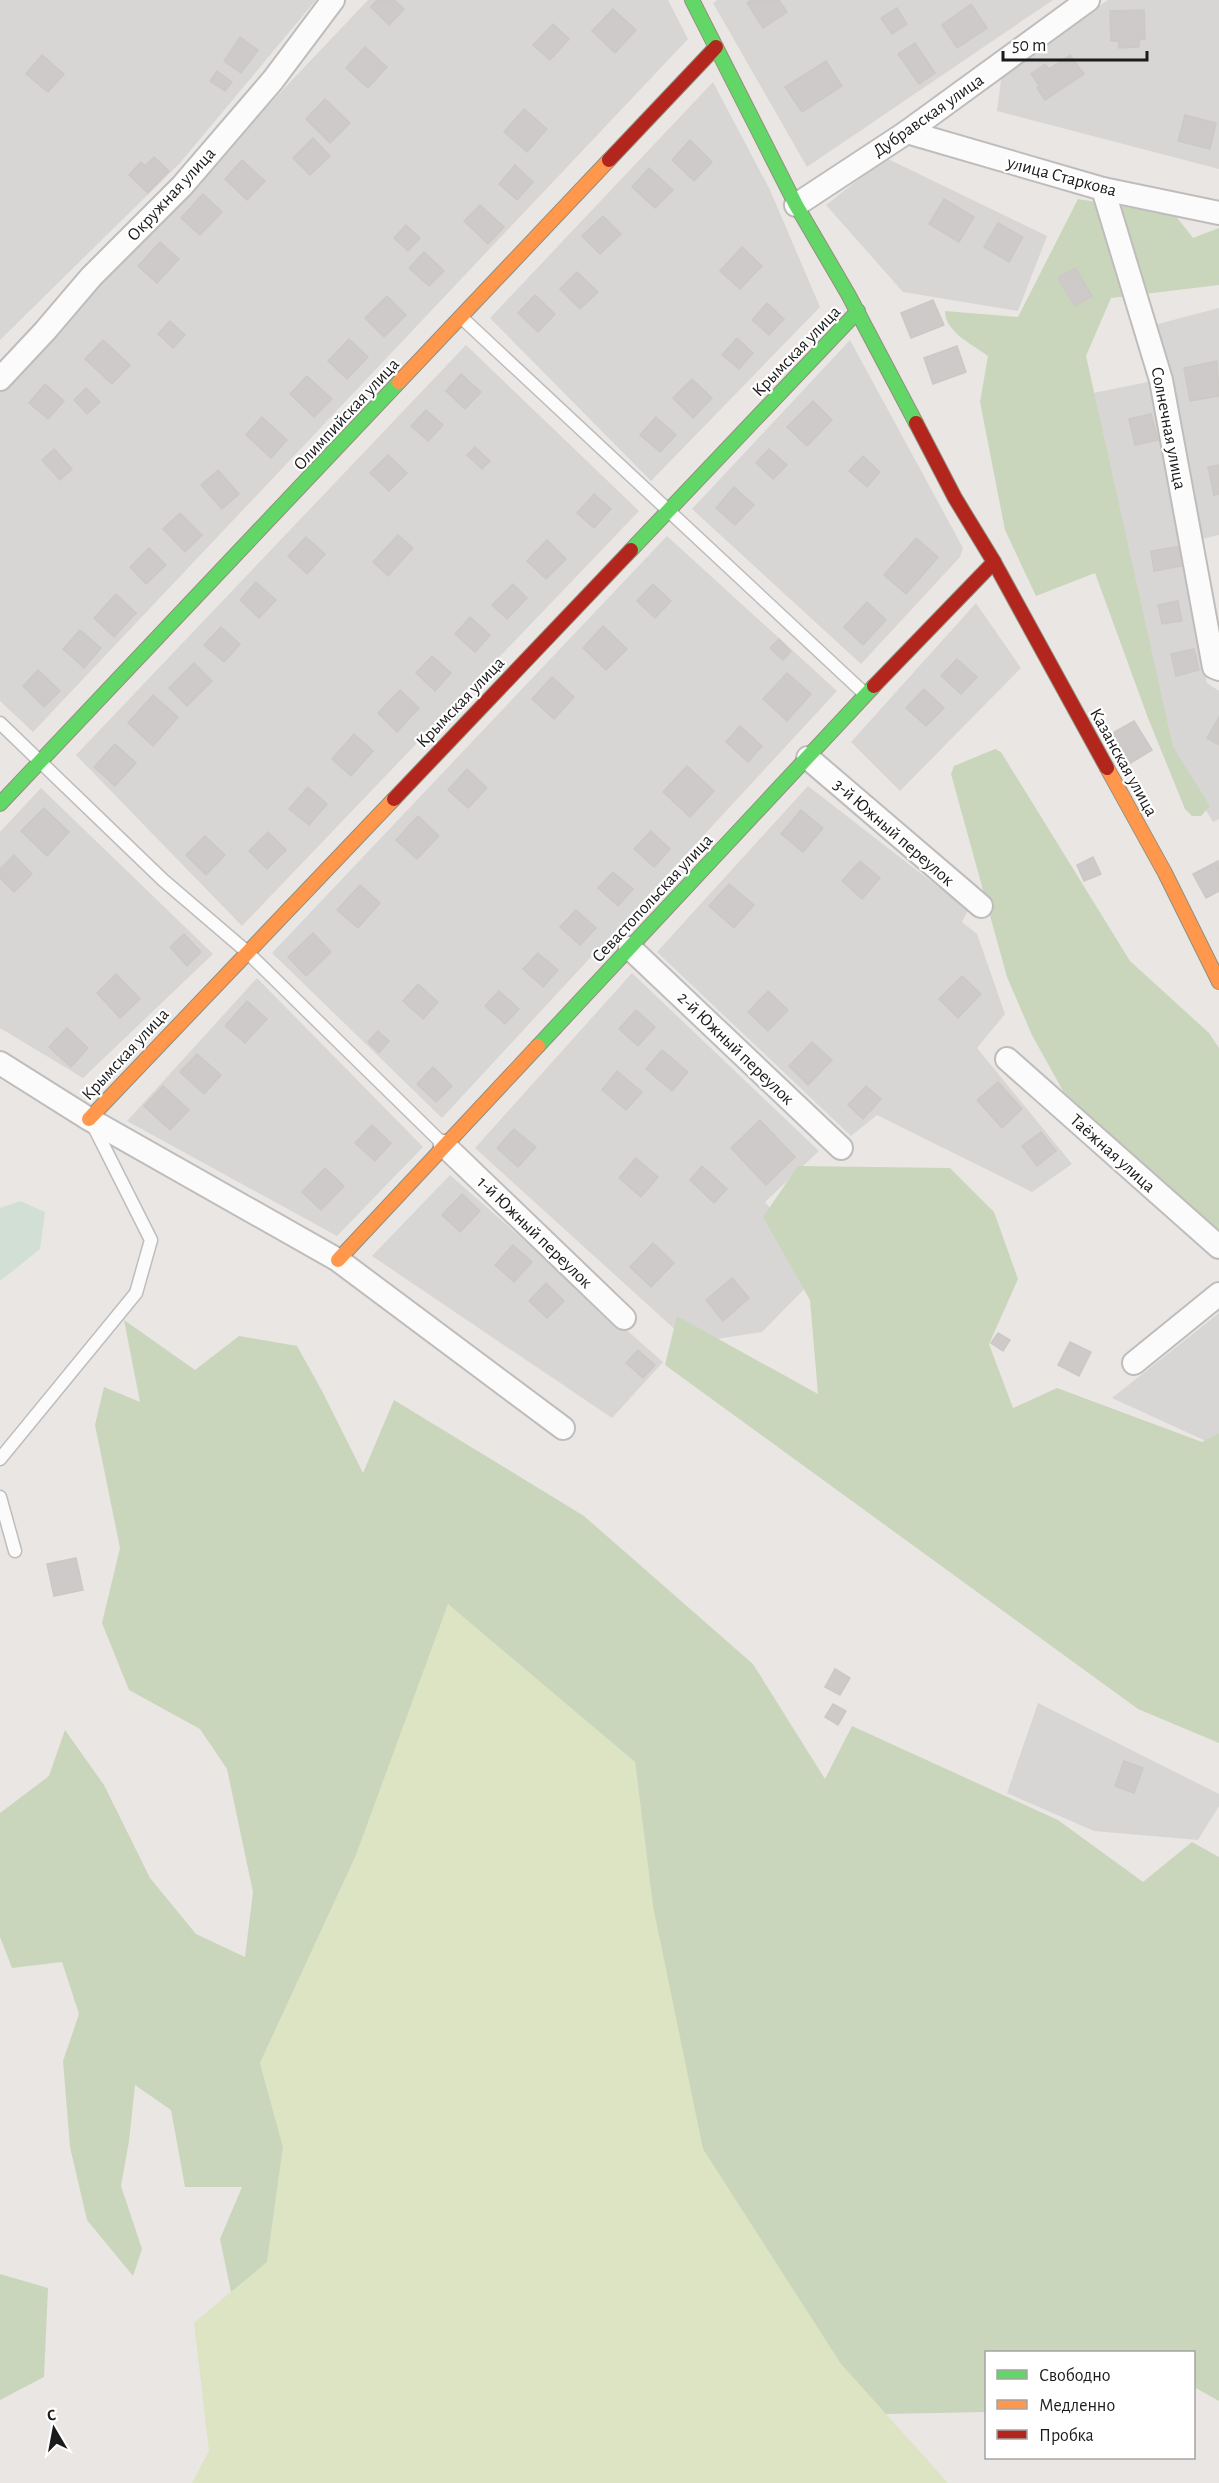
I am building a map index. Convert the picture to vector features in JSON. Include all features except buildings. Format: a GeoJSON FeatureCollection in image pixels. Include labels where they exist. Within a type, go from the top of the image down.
{"type":"FeatureCollection","features":[{"type":"Feature","properties":{"kind":"street","name":"Окружная улица"},"geometry":{"type":"LineString","coordinates":[[0,379],[91,277],[182,186],[273,80],[333,0]]}},
{"type":"Feature","properties":{"kind":"street","name":"Казанская улица"},"geometry":{"type":"LineString","coordinates":[[692,0],[796,205],[858,311],[955,498],[994,562],[1164,873],[1219,982]]}},
{"type":"Feature","properties":{"kind":"street","name":"Дубравская улица"},"geometry":{"type":"LineString","coordinates":[[796,205],[907,132],[1088,0]]}},
{"type":"Feature","properties":{"kind":"street","name":"Олимпийская улица"},"geometry":{"type":"LineString","coordinates":[[0,804],[716,47]]}},
{"type":"Feature","properties":{"kind":"street","name":"улица Старкова"},"geometry":{"type":"LineString","coordinates":[[907,132],[1103,189],[1219,213]]}},
{"type":"Feature","properties":{"kind":"street","name":"Солнечная улица"},"geometry":{"type":"LineString","coordinates":[[1103,189],[1161,380],[1214,667],[1219,669]]}},
{"type":"Feature","properties":{"kind":"street","name":"Крымская улица"},"geometry":{"type":"LineString","coordinates":[[89,1119],[246,951],[858,311]]}},
{"type":"Feature","properties":{"kind":"street","name":"Севастопольская улица"},"geometry":{"type":"LineString","coordinates":[[338,1260],[866,695],[994,562]]}},
{"type":"Feature","properties":{"kind":"street","name":"3-й Южный переулок"},"geometry":{"type":"LineString","coordinates":[[808,758],[981,906]]}},
{"type":"Feature","properties":{"kind":"street","name":"2-й Южный переулок"},"geometry":{"type":"LineString","coordinates":[[630,948],[842,1148]]}},
{"type":"Feature","properties":{"kind":"street","name":"Таёжная улица"},"geometry":{"type":"LineString","coordinates":[[1007,1059],[1219,1247]]}},
{"type":"Feature","properties":{"kind":"street"},"geometry":{"type":"LineString","coordinates":[[0,1063],[89,1119],[338,1260],[563,1428]]}},
{"type":"Feature","properties":{"kind":"street","name":"1-й Южный переулок"},"geometry":{"type":"LineString","coordinates":[[445,1146],[624,1318]]}},
{"type":"Feature","properties":{"kind":"street"},"geometry":{"type":"LineString","coordinates":[[1134,1363],[1219,1293]]}},
{"type":"Feature","properties":{"kind":"lane"},"geometry":{"type":"LineString","coordinates":[[461,318],[866,695]]}},
{"type":"Feature","properties":{"kind":"lane"},"geometry":{"type":"LineString","coordinates":[[0,723],[163,880],[246,951],[445,1146]]}},
{"type":"Feature","properties":{"kind":"lane"},"geometry":{"type":"LineString","coordinates":[[0,1459],[136,1293],[151,1240],[89,1119]]}},
{"type":"Feature","properties":{"kind":"lane"},"geometry":{"type":"LineString","coordinates":[[0,1497],[15,1551]]}},
{"type":"Feature","properties":{"kind":"shaded area"},"geometry":{"type":"Polygon","coordinates":[[[0,0],[316,0],[180,163],[0,340],[0,0]]]}},
{"type":"Feature","properties":{"kind":"shaded area"},"geometry":{"type":"Polygon","coordinates":[[[368,0],[668,0],[688,39],[33,732],[0,701],[0,388],[368,0]]]}},
{"type":"Feature","properties":{"kind":"shaded area"},"geometry":{"type":"Polygon","coordinates":[[[717,0],[1053,0],[807,167],[713,3],[717,0]]]}},
{"type":"Feature","properties":{"kind":"shaded area"},"geometry":{"type":"Polygon","coordinates":[[[1108,0],[1219,0],[1219,169],[997,111],[1002,73],[1108,0]]]}},
{"type":"Feature","properties":{"kind":"shaded area"},"geometry":{"type":"Polygon","coordinates":[[[713,82],[770,190],[820,307],[651,481],[490,318],[713,82]]]}},
{"type":"Feature","properties":{"kind":"shaded area"},"geometry":{"type":"Polygon","coordinates":[[[886,158],[1047,236],[1018,311],[903,292],[826,205],[886,158]]]}},
{"type":"Feature","properties":{"kind":"shaded area"},"geometry":{"type":"Polygon","coordinates":[[[1219,308],[1219,535],[1202,539],[1172,376],[1154,325],[1219,308]]]}},
{"type":"Feature","properties":{"kind":"shaded area"},"geometry":{"type":"Polygon","coordinates":[[[850,340],[963,548],[960,557],[861,664],[692,509],[850,340]]]}},
{"type":"Feature","properties":{"kind":"shaded area"},"geometry":{"type":"Polygon","coordinates":[[[466,345],[639,511],[242,926],[76,755],[466,345]]]}},
{"type":"Feature","properties":{"kind":"shaded area"},"geometry":{"type":"Polygon","coordinates":[[[1153,381],[1207,683],[1219,691],[1219,819],[1213,822],[1166,745],[1093,393],[1153,381]]]}},
{"type":"Feature","properties":{"kind":"shaded area"},"geometry":{"type":"Polygon","coordinates":[[[667,536],[837,691],[442,1118],[272,953],[667,536]]]}},
{"type":"Feature","properties":{"kind":"shaded area"},"geometry":{"type":"Polygon","coordinates":[[[976,603],[1021,668],[900,791],[851,742],[976,603]]]}},
{"type":"Feature","properties":{"kind":"shaded area"},"geometry":{"type":"Polygon","coordinates":[[[808,786],[968,910],[962,922],[977,934],[1005,1014],[977,1048],[1072,1164],[1032,1192],[877,1115],[851,1136],[657,952],[808,786]]]}},
{"type":"Feature","properties":{"kind":"shaded area"},"geometry":{"type":"Polygon","coordinates":[[[41,788],[213,954],[83,1078],[0,1028],[0,832],[41,788]]]}},
{"type":"Feature","properties":{"kind":"shaded area"},"geometry":{"type":"Polygon","coordinates":[[[632,973],[819,1151],[765,1202],[824,1269],[762,1332],[690,1343],[475,1148],[632,973]]]}},
{"type":"Feature","properties":{"kind":"shaded area"},"geometry":{"type":"Polygon","coordinates":[[[257,978],[423,1147],[337,1236],[127,1121],[257,978]]]}},
{"type":"Feature","properties":{"kind":"shaded area"},"geometry":{"type":"Polygon","coordinates":[[[450,1175],[663,1362],[612,1418],[372,1256],[450,1175]]]}},
{"type":"Feature","properties":{"kind":"shaded area"},"geometry":{"type":"Polygon","coordinates":[[[20,1201],[45,1212],[40,1249],[0,1281],[0,1208],[20,1201]]]}},
{"type":"Feature","properties":{"kind":"shaded area"},"geometry":{"type":"Polygon","coordinates":[[[1219,1313],[1219,1447],[1112,1398],[1219,1313]]]}},
{"type":"Feature","properties":{"kind":"shaded area"},"geometry":{"type":"Polygon","coordinates":[[[1038,1703],[1219,1794],[1219,1806],[1198,1840],[1094,1831],[1007,1793],[1038,1703]]]}},
{"type":"Feature","properties":{"kind":"green space"},"geometry":{"type":"Polygon","coordinates":[[[1078,199],[1175,215],[1193,238],[1219,228],[1219,285],[1111,298],[1086,356],[1173,747],[1210,806],[1201,816],[1192,816],[1185,809],[1148,718],[1095,573],[1036,596],[1005,530],[980,402],[988,356],[960,337],[946,318],[945,311],[1018,317],[1078,199]]]}},
{"type":"Feature","properties":{"kind":"green space"},"geometry":{"type":"Polygon","coordinates":[[[995,749],[1001,752],[1130,961],[1209,1033],[1219,1048],[1219,1232],[1063,1091],[1032,1035],[1007,977],[951,774],[954,766],[995,749]]]}},
{"type":"Feature","properties":{"kind":"green space"},"geometry":{"type":"Polygon","coordinates":[[[798,1166],[950,1168],[994,1212],[1018,1279],[989,1344],[1013,1408],[1057,1388],[1202,1442],[1219,1433],[1219,1743],[1138,1709],[665,1365],[677,1316],[818,1394],[810,1300],[763,1217],[798,1166]]]}},
{"type":"Feature","properties":{"kind":"green space"},"geometry":{"type":"Polygon","coordinates":[[[124,1320],[195,1370],[239,1336],[297,1346],[363,1473],[394,1400],[584,1516],[753,1664],[825,1779],[852,1726],[1058,1820],[1143,1882],[1192,1842],[1219,1857],[1219,2401],[1195,2388],[1195,2351],[985,2351],[985,2412],[886,2414],[841,2364],[703,2149],[653,1906],[635,1762],[448,1604],[356,1855],[260,2063],[283,2147],[267,2262],[231,2292],[220,2239],[242,2187],[185,2187],[171,2110],[135,2085],[121,2186],[142,2249],[133,2276],[87,2220],[70,2147],[63,2061],[79,2014],[62,1962],[12,1968],[0,1937],[0,1813],[49,1776],[65,1730],[104,1785],[150,1878],[196,1934],[245,1957],[253,1892],[227,1769],[200,1729],[129,1690],[102,1623],[120,1548],[95,1425],[104,1387],[140,1402],[124,1320]]]}},
{"type":"Feature","properties":{"kind":"green space"},"geometry":{"type":"Polygon","coordinates":[[[447,1603],[635,1762],[653,1906],[841,2364],[948,2483],[192,2483],[209,2451],[194,2323],[267,2261],[283,2147],[260,2063],[356,1855],[447,1603]]]}},
{"type":"Feature","properties":{"kind":"green space"},"geometry":{"type":"Polygon","coordinates":[[[0,2274],[48,2288],[44,2377],[0,2400],[0,2274]]]}},
{"type":"Feature","properties":{"kind":"traffic: fast"},"geometry":{"type":"LineString","coordinates":[[692,0],[796,205],[848,294],[916,423]]}},
{"type":"Feature","properties":{"kind":"traffic: fast"},"geometry":{"type":"LineString","coordinates":[[631,550],[858,311]]}},
{"type":"Feature","properties":{"kind":"traffic: fast"},"geometry":{"type":"LineString","coordinates":[[0,804],[399,382]]}},
{"type":"Feature","properties":{"kind":"traffic: fast"},"geometry":{"type":"LineString","coordinates":[[538,1046],[874,686]]}},
{"type":"Feature","properties":{"kind":"traffic: slow"},"geometry":{"type":"LineString","coordinates":[[399,382],[609,160]]}},
{"type":"Feature","properties":{"kind":"traffic: slow"},"geometry":{"type":"LineString","coordinates":[[1107,768],[1165,873],[1219,982]]}},
{"type":"Feature","properties":{"kind":"traffic: slow"},"geometry":{"type":"LineString","coordinates":[[89,1119],[394,799]]}},
{"type":"Feature","properties":{"kind":"traffic: slow"},"geometry":{"type":"LineString","coordinates":[[338,1260],[538,1046]]}},
{"type":"Feature","properties":{"kind":"traffic: jam"},"geometry":{"type":"LineString","coordinates":[[609,160],[716,47]]}},
{"type":"Feature","properties":{"kind":"traffic: jam"},"geometry":{"type":"LineString","coordinates":[[916,423],[955,498],[994,562],[1107,768]]}},
{"type":"Feature","properties":{"kind":"traffic: jam"},"geometry":{"type":"LineString","coordinates":[[394,799],[631,550]]}},
{"type":"Feature","properties":{"kind":"traffic: jam"},"geometry":{"type":"LineString","coordinates":[[874,686],[994,562]]}}]}
